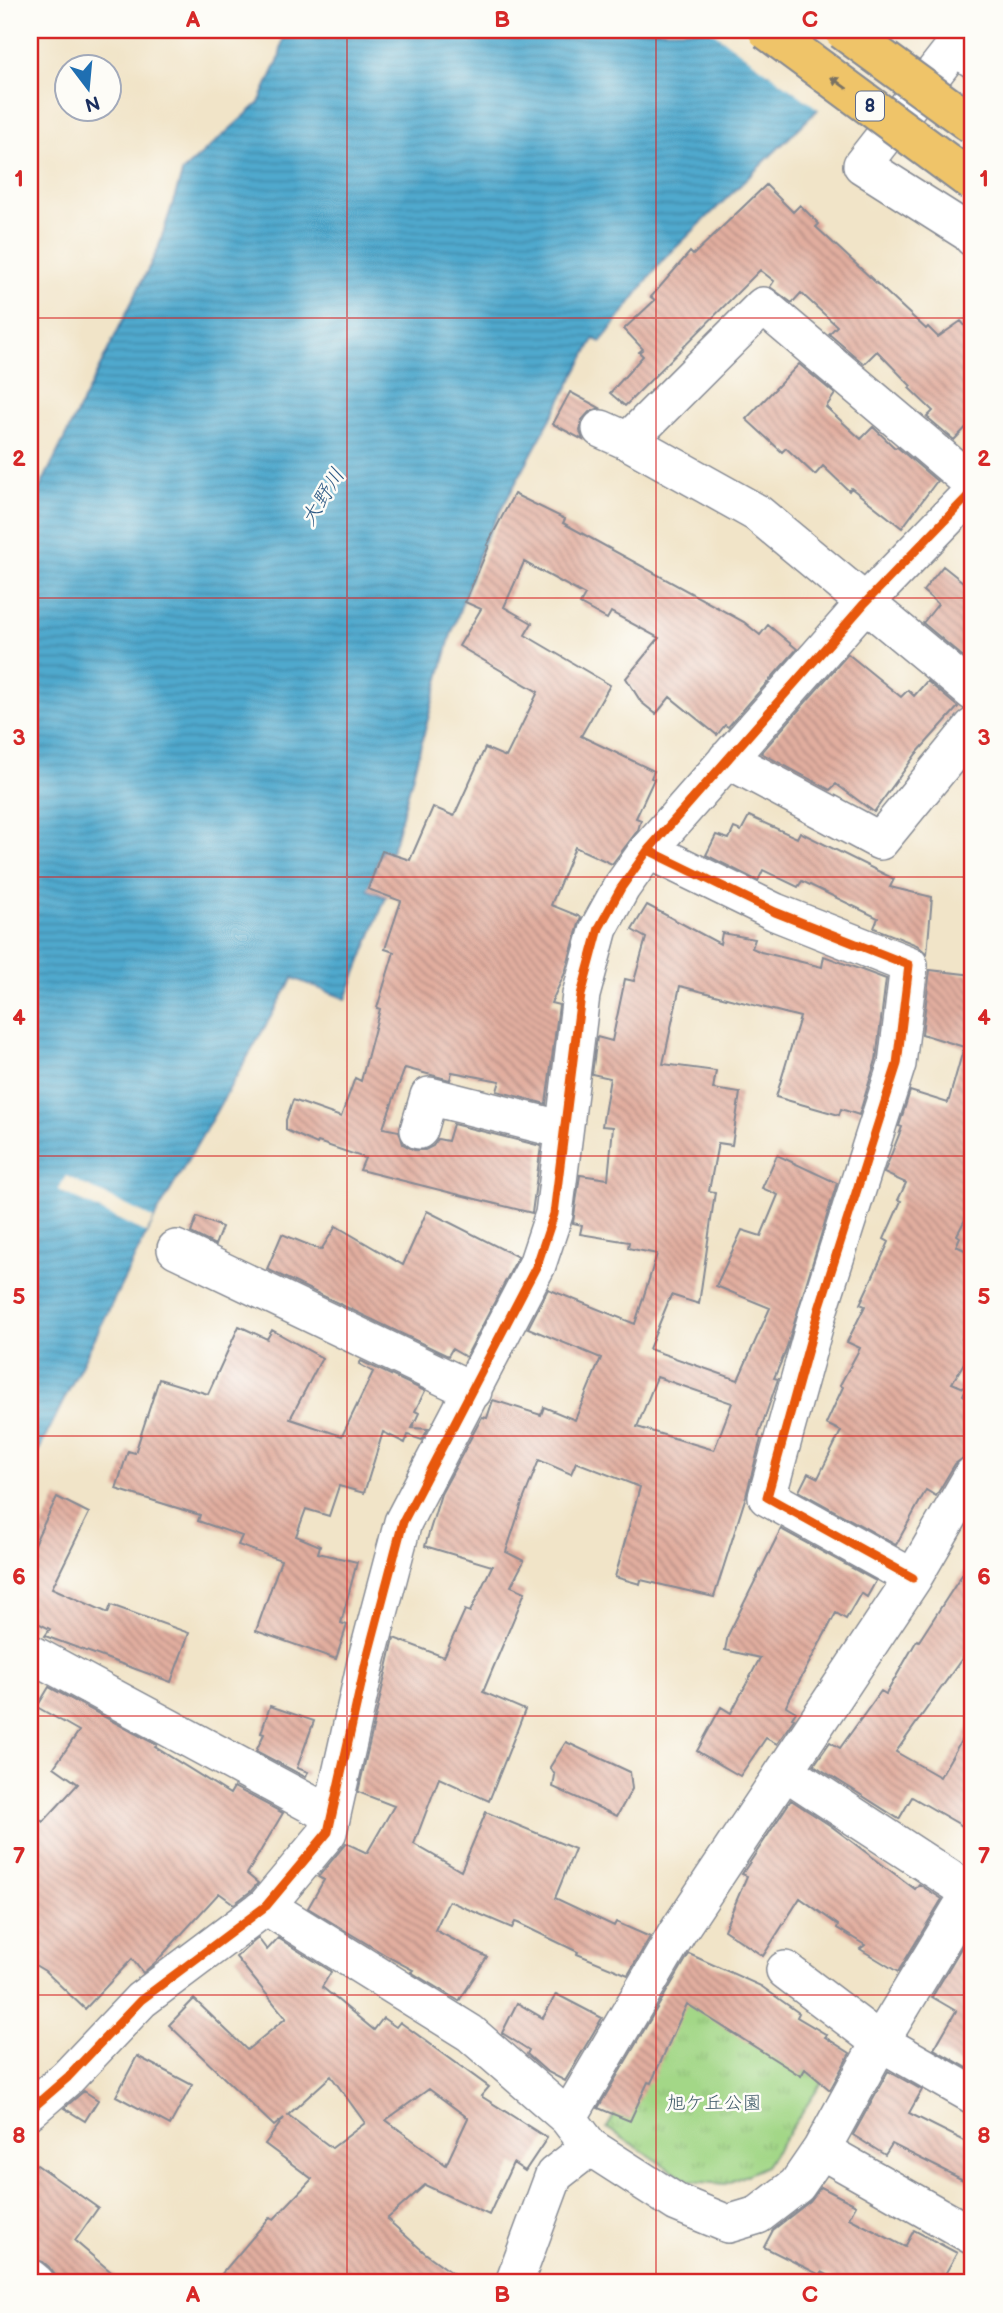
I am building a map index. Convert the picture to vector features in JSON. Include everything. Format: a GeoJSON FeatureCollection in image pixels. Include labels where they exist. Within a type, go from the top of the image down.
{"type":"FeatureCollection","features":[{"type":"Feature","properties":{"kind":"main road","name":"8"},"geometry":{"type":"LineString","coordinates":[[767,30],[973,181]]}},
{"type":"Feature","properties":{"kind":"main road","name":"8"},"geometry":{"type":"LineString","coordinates":[[843,30],[973,125]]}},
{"type":"Feature","properties":{"kind":"street"},"geometry":{"type":"LineString","coordinates":[[973,59],[955,46],[862,165],[973,238]]}},
{"type":"Feature","properties":{"kind":"street"},"geometry":{"type":"LineString","coordinates":[[973,484],[763,306],[614,435],[757,513],[973,692]]}},
{"type":"Feature","properties":{"kind":"street"},"geometry":{"type":"LineString","coordinates":[[30,2110],[68,2077],[141,2000],[266,1906],[328,1832],[366,1662],[403,1522],[537,1265],[554,1214],[581,995],[599,928],[621,888],[648,850],[864,604],[973,491]]}},
{"type":"Feature","properties":{"kind":"street"},"geometry":{"type":"LineString","coordinates":[[727,759],[880,841],[973,727]]}},
{"type":"Feature","properties":{"kind":"street"},"geometry":{"type":"LineString","coordinates":[[648,850],[775,912],[909,965],[897,1064],[819,1309],[767,1497],[913,1578]]}},
{"type":"Feature","properties":{"kind":"street"},"geometry":{"type":"LineString","coordinates":[[419,1130],[429,1096],[564,1130]]}},
{"type":"Feature","properties":{"kind":"street"},"geometry":{"type":"LineString","coordinates":[[176,1249],[473,1391]]}},
{"type":"Feature","properties":{"kind":"street"},"geometry":{"type":"LineString","coordinates":[[568,2118],[677,1933],[913,1578],[973,1475]]}},
{"type":"Feature","properties":{"kind":"street"},"geometry":{"type":"LineString","coordinates":[[30,1653],[331,1815]]}},
{"type":"Feature","properties":{"kind":"street"},"geometry":{"type":"LineString","coordinates":[[266,1906],[470,2033],[568,2118],[590,2147],[677,2203],[728,2224],[758,2215],[796,2185],[821,2150],[880,2042],[972,1891],[786,1771]]}},
{"type":"Feature","properties":{"kind":"street"},"geometry":{"type":"LineString","coordinates":[[785,1970],[880,2042],[973,2095]]}},
{"type":"Feature","properties":{"kind":"street"},"geometry":{"type":"LineString","coordinates":[[514,2283],[554,2175],[590,2147]]}},
{"type":"Feature","properties":{"kind":"street"},"geometry":{"type":"LineString","coordinates":[[821,2150],[973,2236]]}},
{"type":"Feature","properties":{"kind":"street"},"geometry":{"type":"LineString","coordinates":[[30,2278],[36,2283]]}},
{"type":"Feature","properties":{"kind":"green space","name":"旭ケ丘公園"},"geometry":{"type":"Polygon","coordinates":[[[686,1991],[823,2081],[766,2166],[726,2184],[689,2181],[607,2128],[686,1991]]]}},
{"type":"Feature","properties":{"kind":"water","name":"大野川"},"geometry":{"type":"Polygon","coordinates":[[[285,30],[900,30],[662,261],[601,342],[594,339],[483,543],[450,638],[395,841],[391,853],[382,850],[368,890],[386,897],[346,999],[293,978],[154,1219],[30,1468],[30,508],[158,249],[183,171],[259,103],[279,59],[285,30]]]}},
{"type":"Feature","properties":{"kind":"pier"},"geometry":{"type":"Polygon","coordinates":[[[710,30],[903,30],[821,111],[710,30]]]}},
{"type":"Feature","properties":{"kind":"pier"},"geometry":{"type":"Polygon","coordinates":[[[66,1176],[154,1219],[146,1233],[58,1190],[66,1176]]]}},
{"type":"Feature","properties":{"kind":"building"},"geometry":{"type":"Polygon","coordinates":[[[766,185],[793,212],[800,205],[819,224],[816,227],[926,329],[928,327],[938,337],[961,321],[973,335],[973,420],[954,440],[927,417],[933,411],[877,351],[864,364],[829,334],[837,326],[801,293],[792,303],[770,287],[774,281],[760,270],[625,406],[610,393],[643,356],[639,352],[643,349],[624,329],[655,300],[651,297],[690,252],[693,255],[766,185]]]}},
{"type":"Feature","properties":{"kind":"building"},"geometry":{"type":"Polygon","coordinates":[[[799,364],[835,394],[826,407],[861,439],[873,427],[937,481],[902,528],[851,488],[849,491],[823,466],[815,475],[786,448],[782,452],[746,419],[799,364]]]}},
{"type":"Feature","properties":{"kind":"building"},"geometry":{"type":"Polygon","coordinates":[[[570,392],[600,408],[589,412],[582,420],[580,431],[583,440],[553,424],[570,392]]]}},
{"type":"Feature","properties":{"kind":"building"},"geometry":{"type":"Polygon","coordinates":[[[514,494],[565,519],[563,523],[744,622],[760,635],[768,625],[797,649],[728,727],[725,725],[717,735],[670,697],[656,714],[641,702],[626,678],[659,638],[611,612],[607,619],[580,604],[585,595],[524,562],[504,607],[532,623],[525,635],[610,685],[581,736],[654,771],[651,778],[654,779],[636,818],[641,820],[638,830],[612,864],[575,847],[551,905],[581,917],[565,973],[551,1003],[559,1005],[546,1104],[497,1091],[500,1081],[452,1072],[450,1080],[405,1068],[383,1128],[399,1131],[403,1144],[414,1150],[425,1150],[433,1146],[438,1139],[448,1141],[453,1124],[541,1146],[532,1213],[360,1170],[365,1158],[318,1142],[317,1144],[286,1130],[286,1120],[293,1100],[341,1117],[355,1078],[361,1081],[380,1009],[377,1008],[394,952],[385,949],[401,901],[368,889],[382,851],[410,860],[433,807],[454,816],[485,748],[506,757],[538,692],[459,646],[481,609],[465,602],[489,546],[487,545],[514,494]]]}},
{"type":"Feature","properties":{"kind":"building"},"geometry":{"type":"Polygon","coordinates":[[[943,566],[973,590],[973,665],[923,623],[938,604],[923,591],[943,566]]]}},
{"type":"Feature","properties":{"kind":"building"},"geometry":{"type":"Polygon","coordinates":[[[848,654],[901,697],[908,690],[914,696],[927,681],[958,707],[916,754],[874,812],[836,784],[830,790],[761,753],[848,654]]]}},
{"type":"Feature","properties":{"kind":"building"},"geometry":{"type":"Polygon","coordinates":[[[749,816],[797,838],[800,832],[894,879],[890,887],[932,897],[927,954],[917,945],[874,928],[878,918],[802,881],[798,887],[763,870],[758,881],[706,855],[716,835],[729,839],[734,828],[741,831],[749,816]]]}},
{"type":"Feature","properties":{"kind":"building"},"geometry":{"type":"Polygon","coordinates":[[[647,905],[720,944],[722,933],[755,939],[752,948],[761,952],[822,967],[824,956],[886,979],[876,1060],[859,1115],[841,1109],[839,1115],[776,1097],[800,1017],[680,986],[663,1064],[716,1071],[713,1089],[740,1093],[732,1145],[718,1143],[709,1191],[715,1192],[699,1304],[671,1295],[649,1349],[738,1380],[770,1308],[716,1286],[742,1230],[761,1236],[778,1195],[762,1188],[777,1155],[837,1183],[785,1353],[774,1378],[778,1379],[758,1437],[761,1439],[746,1496],[714,1597],[641,1580],[640,1584],[615,1577],[640,1487],[576,1462],[571,1474],[539,1460],[506,1552],[524,1561],[511,1586],[525,1592],[483,1692],[525,1710],[489,1801],[439,1778],[414,1844],[461,1871],[486,1812],[575,1849],[555,1898],[614,1926],[616,1922],[650,1937],[628,1975],[577,1954],[578,1952],[518,1923],[515,1922],[512,1928],[449,1901],[435,1930],[487,1957],[459,2001],[411,1972],[413,1970],[308,1908],[324,1880],[318,1877],[346,1843],[367,1853],[394,1806],[358,1792],[394,1638],[444,1657],[465,1610],[470,1612],[492,1566],[425,1546],[441,1494],[482,1417],[487,1418],[493,1400],[541,1415],[544,1407],[575,1420],[601,1358],[528,1328],[548,1289],[635,1324],[657,1254],[628,1248],[629,1242],[580,1234],[582,1225],[573,1223],[580,1175],[608,1179],[613,1127],[602,1126],[610,1078],[592,1074],[597,1037],[612,1041],[625,979],[634,981],[646,938],[632,930],[647,905]],[[657,1377],[637,1427],[714,1450],[732,1403],[657,1377]]]}},
{"type":"Feature","properties":{"kind":"building"},"geometry":{"type":"Polygon","coordinates":[[[930,970],[973,975],[973,1204],[957,1235],[960,1237],[956,1246],[973,1254],[973,1316],[962,1339],[973,1348],[952,1383],[966,1389],[963,1395],[973,1402],[973,1445],[966,1456],[955,1464],[936,1496],[926,1490],[896,1545],[799,1491],[808,1473],[818,1478],[841,1431],[826,1424],[843,1387],[840,1385],[860,1348],[847,1342],[865,1306],[860,1304],[889,1242],[884,1239],[906,1183],[884,1173],[902,1127],[899,1126],[910,1091],[948,1103],[964,1047],[922,1034],[930,970]]]}},
{"type":"Feature","properties":{"kind":"building"},"geometry":{"type":"Polygon","coordinates":[[[427,1211],[518,1257],[466,1357],[452,1349],[448,1356],[267,1269],[282,1234],[321,1250],[336,1226],[403,1265],[427,1211]]]}},
{"type":"Feature","properties":{"kind":"building"},"geometry":{"type":"Polygon","coordinates":[[[197,1217],[222,1227],[215,1245],[191,1233],[197,1217]]]}},
{"type":"Feature","properties":{"kind":"building"},"geometry":{"type":"Polygon","coordinates":[[[239,1326],[267,1339],[272,1330],[322,1358],[290,1419],[342,1436],[373,1372],[359,1364],[361,1361],[425,1391],[415,1411],[419,1413],[412,1428],[428,1429],[422,1440],[408,1435],[405,1443],[383,1432],[364,1493],[339,1486],[329,1516],[306,1509],[296,1536],[320,1546],[318,1553],[357,1562],[341,1623],[347,1625],[336,1659],[256,1631],[281,1560],[238,1545],[242,1536],[198,1521],[200,1515],[116,1489],[128,1451],[135,1453],[159,1379],[208,1394],[239,1326]]]}},
{"type":"Feature","properties":{"kind":"building"},"geometry":{"type":"Polygon","coordinates":[[[57,1497],[89,1513],[52,1588],[108,1613],[111,1605],[189,1633],[171,1682],[45,1636],[50,1629],[36,1622],[30,1632],[30,1552],[57,1497]]]}},
{"type":"Feature","properties":{"kind":"building"},"geometry":{"type":"Polygon","coordinates":[[[781,1529],[876,1581],[867,1597],[861,1593],[846,1619],[836,1613],[786,1706],[796,1712],[792,1718],[794,1719],[777,1744],[766,1738],[740,1776],[697,1751],[721,1707],[731,1713],[760,1658],[725,1650],[728,1635],[781,1529]]]}},
{"type":"Feature","properties":{"kind":"building"},"geometry":{"type":"Polygon","coordinates":[[[973,1558],[973,1643],[896,1752],[940,1777],[973,1720],[973,1832],[912,1797],[899,1819],[814,1765],[830,1742],[840,1748],[881,1691],[886,1694],[917,1640],[919,1641],[973,1558]]]}},
{"type":"Feature","properties":{"kind":"building"},"geometry":{"type":"Polygon","coordinates":[[[49,1687],[157,1745],[155,1747],[230,1794],[234,1787],[283,1813],[247,1874],[258,1883],[251,1891],[234,1904],[219,1893],[156,1962],[143,1973],[132,1959],[85,2009],[45,1971],[30,1962],[30,1811],[43,1822],[78,1784],[54,1767],[79,1731],[37,1707],[49,1687]]]}},
{"type":"Feature","properties":{"kind":"building"},"geometry":{"type":"Polygon","coordinates":[[[270,1706],[314,1721],[297,1768],[308,1772],[305,1777],[256,1751],[264,1734],[261,1733],[270,1706]]]}},
{"type":"Feature","properties":{"kind":"building"},"geometry":{"type":"Polygon","coordinates":[[[566,1742],[630,1772],[632,1789],[617,1816],[553,1787],[555,1775],[550,1767],[566,1742]]]}},
{"type":"Feature","properties":{"kind":"building"},"geometry":{"type":"Polygon","coordinates":[[[791,1800],[831,1826],[915,1889],[919,1884],[942,1899],[898,1972],[860,1949],[865,1945],[837,1928],[838,1925],[800,1898],[763,1956],[724,1930],[747,1876],[742,1874],[791,1800]]]}},
{"type":"Feature","properties":{"kind":"building"},"geometry":{"type":"Polygon","coordinates":[[[973,1928],[973,2071],[934,2049],[956,2011],[932,1997],[973,1928]]]}},
{"type":"Feature","properties":{"kind":"building"},"geometry":{"type":"Polygon","coordinates":[[[258,1938],[267,1950],[278,1938],[329,1970],[331,1972],[322,1987],[374,2030],[383,2018],[396,2027],[400,2022],[489,2087],[481,2096],[547,2138],[525,2171],[513,2163],[489,2215],[425,2185],[387,2219],[425,2253],[466,2283],[214,2283],[270,2217],[274,2219],[312,2179],[265,2144],[284,2118],[274,2126],[169,2025],[194,1999],[247,2050],[286,2018],[236,1957],[258,1938]],[[331,2076],[288,2115],[332,2148],[365,2123],[331,2076]],[[429,2089],[386,2120],[446,2165],[468,2118],[429,2089]]]}},
{"type":"Feature","properties":{"kind":"building"},"geometry":{"type":"Polygon","coordinates":[[[689,1954],[761,1986],[799,2013],[797,2017],[850,2053],[830,2090],[805,2069],[801,2076],[687,2004],[651,2083],[648,2082],[630,2121],[598,2108],[689,1954]]]}},
{"type":"Feature","properties":{"kind":"building"},"geometry":{"type":"Polygon","coordinates":[[[556,1994],[602,2018],[565,2081],[546,2071],[527,2054],[529,2050],[502,2033],[517,2003],[543,2018],[556,1994]]]}},
{"type":"Feature","properties":{"kind":"building"},"geometry":{"type":"Polygon","coordinates":[[[137,2056],[192,2085],[170,2125],[116,2096],[137,2056]]]}},
{"type":"Feature","properties":{"kind":"building"},"geometry":{"type":"Polygon","coordinates":[[[888,2071],[922,2090],[909,2113],[973,2145],[973,2185],[892,2144],[885,2155],[853,2135],[888,2071]]]}},
{"type":"Feature","properties":{"kind":"building"},"geometry":{"type":"Polygon","coordinates":[[[84,2091],[98,2100],[85,2121],[64,2108],[84,2091]]]}},
{"type":"Feature","properties":{"kind":"building"},"geometry":{"type":"Polygon","coordinates":[[[30,2160],[98,2208],[75,2241],[124,2283],[56,2283],[55,2275],[49,2267],[30,2258],[30,2160]]]}},
{"type":"Feature","properties":{"kind":"building"},"geometry":{"type":"Polygon","coordinates":[[[821,2187],[856,2205],[849,2218],[905,2247],[914,2230],[957,2253],[940,2283],[843,2283],[822,2272],[820,2275],[764,2247],[773,2230],[810,2201],[821,2187]]]}},
{"type":"Feature","properties":{"kind":"cycle path"},"geometry":{"type":"LineString","coordinates":[[30,2110],[68,2077],[141,2000],[266,1906],[328,1832],[366,1662],[403,1522],[537,1265],[554,1214],[581,995],[599,928],[621,888],[648,850],[864,604],[973,491]]}},
{"type":"Feature","properties":{"kind":"cycle path"},"geometry":{"type":"LineString","coordinates":[[648,850],[775,912],[909,965],[897,1064],[819,1309],[767,1497],[913,1578]]}}]}
